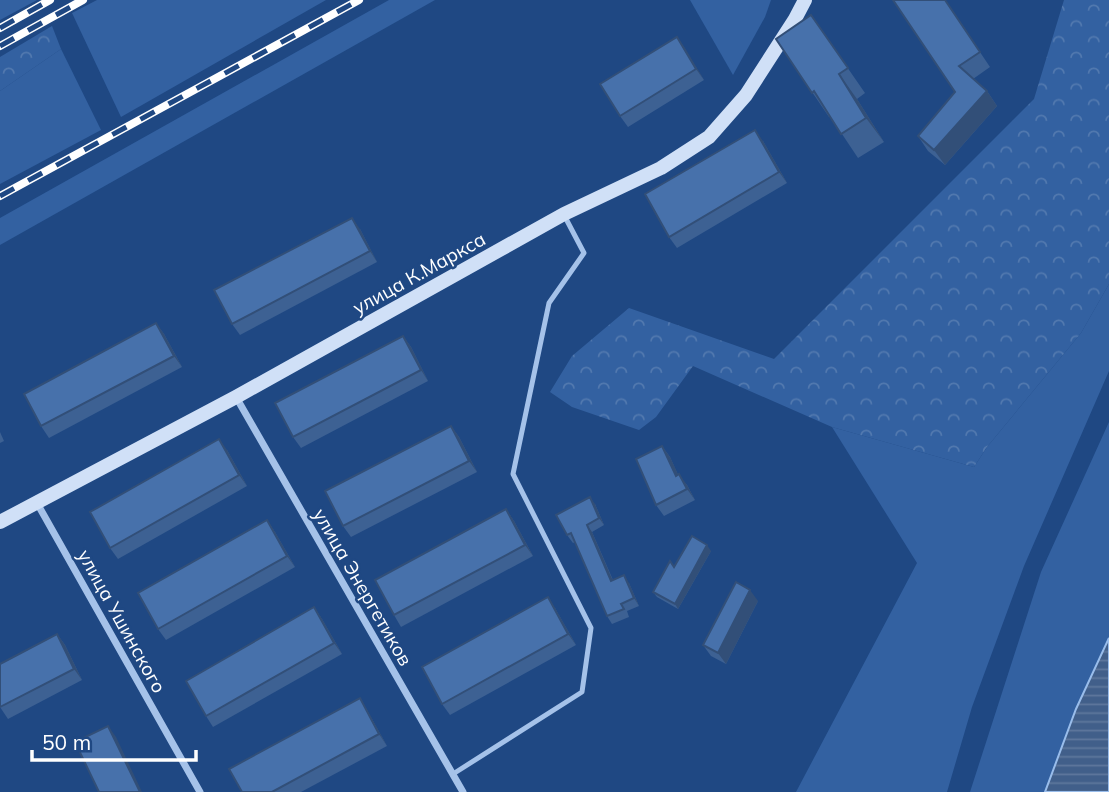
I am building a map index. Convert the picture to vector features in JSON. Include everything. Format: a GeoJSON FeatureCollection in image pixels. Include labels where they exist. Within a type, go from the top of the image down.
{"type":"FeatureCollection","features":[{"type":"Feature","properties":{"kind":"main road","name":"улица К.Маркса"},"geometry":{"type":"LineString","coordinates":[[0,522],[236,397],[564,214],[661,168],[709,137],[746,95],[795,19],[804,0]]}},
{"type":"Feature","properties":{"kind":"street","name":"улица Энергетиков"},"geometry":{"type":"LineString","coordinates":[[236,397],[463,792]]}},
{"type":"Feature","properties":{"kind":"street","name":"улица Ушинского"},"geometry":{"type":"LineString","coordinates":[[36,502],[200,792]]}},
{"type":"Feature","properties":{"kind":"lane"},"geometry":{"type":"LineString","coordinates":[[453,774],[582,692],[591,628],[513,474],[549,303],[584,253],[564,214]]}},
{"type":"Feature","properties":{"kind":"green space"},"geometry":{"type":"Polygon","coordinates":[[[0,0],[37,0],[0,20],[0,0]]]}},
{"type":"Feature","properties":{"kind":"green space"},"geometry":{"type":"Polygon","coordinates":[[[97,0],[326,0],[121,117],[72,13],[97,0]]]}},
{"type":"Feature","properties":{"kind":"green space"},"geometry":{"type":"Polygon","coordinates":[[[389,0],[435,0],[0,245],[0,218],[389,0]]]}},
{"type":"Feature","properties":{"kind":"green space"},"geometry":{"type":"Polygon","coordinates":[[[690,0],[771,0],[765,17],[733,75],[690,0]]]}},
{"type":"Feature","properties":{"kind":"green space"},"geometry":{"type":"Polygon","coordinates":[[[1064,0],[1109,0],[1109,284],[1081,333],[987,447],[974,467],[832,427],[693,366],[656,417],[639,430],[572,407],[550,392],[572,356],[629,308],[774,359],[1034,99],[1064,0]]]}},
{"type":"Feature","properties":{"kind":"green space"},"geometry":{"type":"Polygon","coordinates":[[[52,26],[61,49],[0,91],[0,57],[52,26]]]}},
{"type":"Feature","properties":{"kind":"green space"},"geometry":{"type":"Polygon","coordinates":[[[61,49],[101,130],[0,184],[0,91],[61,49]]]}},
{"type":"Feature","properties":{"kind":"green space"},"geometry":{"type":"Polygon","coordinates":[[[1109,284],[1109,371],[1024,566],[972,707],[947,792],[796,792],[917,563],[832,427],[974,467],[987,447],[1081,333],[1109,284]]]}},
{"type":"Feature","properties":{"kind":"green space"},"geometry":{"type":"Polygon","coordinates":[[[1109,422],[1109,638],[1076,709],[1045,792],[970,792],[1041,572],[1109,422]]]}},
{"type":"Feature","properties":{"kind":"shaded area"},"geometry":{"type":"Polygon","coordinates":[[[1109,638],[1109,792],[1045,792],[1076,709],[1109,638]]]}},
{"type":"Feature","properties":{"kind":"building"},"geometry":{"type":"Polygon","coordinates":[[[893,0],[945,0],[980,52],[959,66],[987,91],[934,150],[918,136],[955,92],[893,0]]]}},
{"type":"Feature","properties":{"kind":"building"},"geometry":{"type":"Polygon","coordinates":[[[811,15],[848,68],[839,74],[866,118],[841,134],[776,39],[811,15]]]}},
{"type":"Feature","properties":{"kind":"building"},"geometry":{"type":"Polygon","coordinates":[[[677,37],[696,69],[620,116],[600,84],[677,37]]]}},
{"type":"Feature","properties":{"kind":"building"},"geometry":{"type":"Polygon","coordinates":[[[755,130],[779,172],[669,237],[645,194],[755,130]]]}},
{"type":"Feature","properties":{"kind":"building"},"geometry":{"type":"Polygon","coordinates":[[[352,218],[370,251],[232,324],[214,290],[352,218]]]}},
{"type":"Feature","properties":{"kind":"building"},"geometry":{"type":"Polygon","coordinates":[[[156,323],[174,356],[41,426],[24,394],[156,323]]]}},
{"type":"Feature","properties":{"kind":"building"},"geometry":{"type":"Polygon","coordinates":[[[403,336],[421,370],[293,437],[275,403],[403,336]]]}},
{"type":"Feature","properties":{"kind":"building"},"geometry":{"type":"Polygon","coordinates":[[[451,426],[469,461],[343,526],[325,491],[451,426]]]}},
{"type":"Feature","properties":{"kind":"building"},"geometry":{"type":"Polygon","coordinates":[[[219,439],[239,475],[110,548],[90,512],[219,439]]]}},
{"type":"Feature","properties":{"kind":"building"},"geometry":{"type":"Polygon","coordinates":[[[662,446],[676,476],[679,474],[687,489],[656,505],[636,459],[662,446]]]}},
{"type":"Feature","properties":{"kind":"building"},"geometry":{"type":"Polygon","coordinates":[[[590,497],[599,518],[587,525],[611,581],[624,575],[634,598],[621,604],[624,609],[607,616],[571,533],[567,535],[556,515],[590,497]]]}},
{"type":"Feature","properties":{"kind":"building"},"geometry":{"type":"Polygon","coordinates":[[[506,509],[525,545],[394,615],[375,580],[506,509]]]}},
{"type":"Feature","properties":{"kind":"building"},"geometry":{"type":"Polygon","coordinates":[[[267,520],[287,556],[158,629],[138,593],[267,520]]]}},
{"type":"Feature","properties":{"kind":"building"},"geometry":{"type":"Polygon","coordinates":[[[692,536],[707,545],[675,604],[653,592],[670,561],[674,567],[692,536]]]}},
{"type":"Feature","properties":{"kind":"building"},"geometry":{"type":"Polygon","coordinates":[[[736,582],[750,590],[718,653],[703,645],[736,582]]]}},
{"type":"Feature","properties":{"kind":"building"},"geometry":{"type":"Polygon","coordinates":[[[548,597],[568,634],[442,704],[422,667],[548,597]]]}},
{"type":"Feature","properties":{"kind":"building"},"geometry":{"type":"Polygon","coordinates":[[[314,607],[334,643],[206,716],[186,681],[314,607]]]}},
{"type":"Feature","properties":{"kind":"building"},"geometry":{"type":"Polygon","coordinates":[[[57,634],[74,669],[0,707],[0,664],[57,634]]]}},
{"type":"Feature","properties":{"kind":"building"},"geometry":{"type":"Polygon","coordinates":[[[360,698],[379,734],[272,792],[242,792],[229,769],[360,698]]]}},
{"type":"Feature","properties":{"kind":"building"},"geometry":{"type":"Polygon","coordinates":[[[108,726],[140,792],[99,792],[75,742],[108,726]]]}},
{"type":"Feature","properties":{"kind":"railway"},"geometry":{"type":"LineString","coordinates":[[0,28],[50,0]]}},
{"type":"Feature","properties":{"kind":"railway"},"geometry":{"type":"LineString","coordinates":[[0,46],[83,0]]}},
{"type":"Feature","properties":{"kind":"railway"},"geometry":{"type":"LineString","coordinates":[[0,196],[359,0]]}}]}
